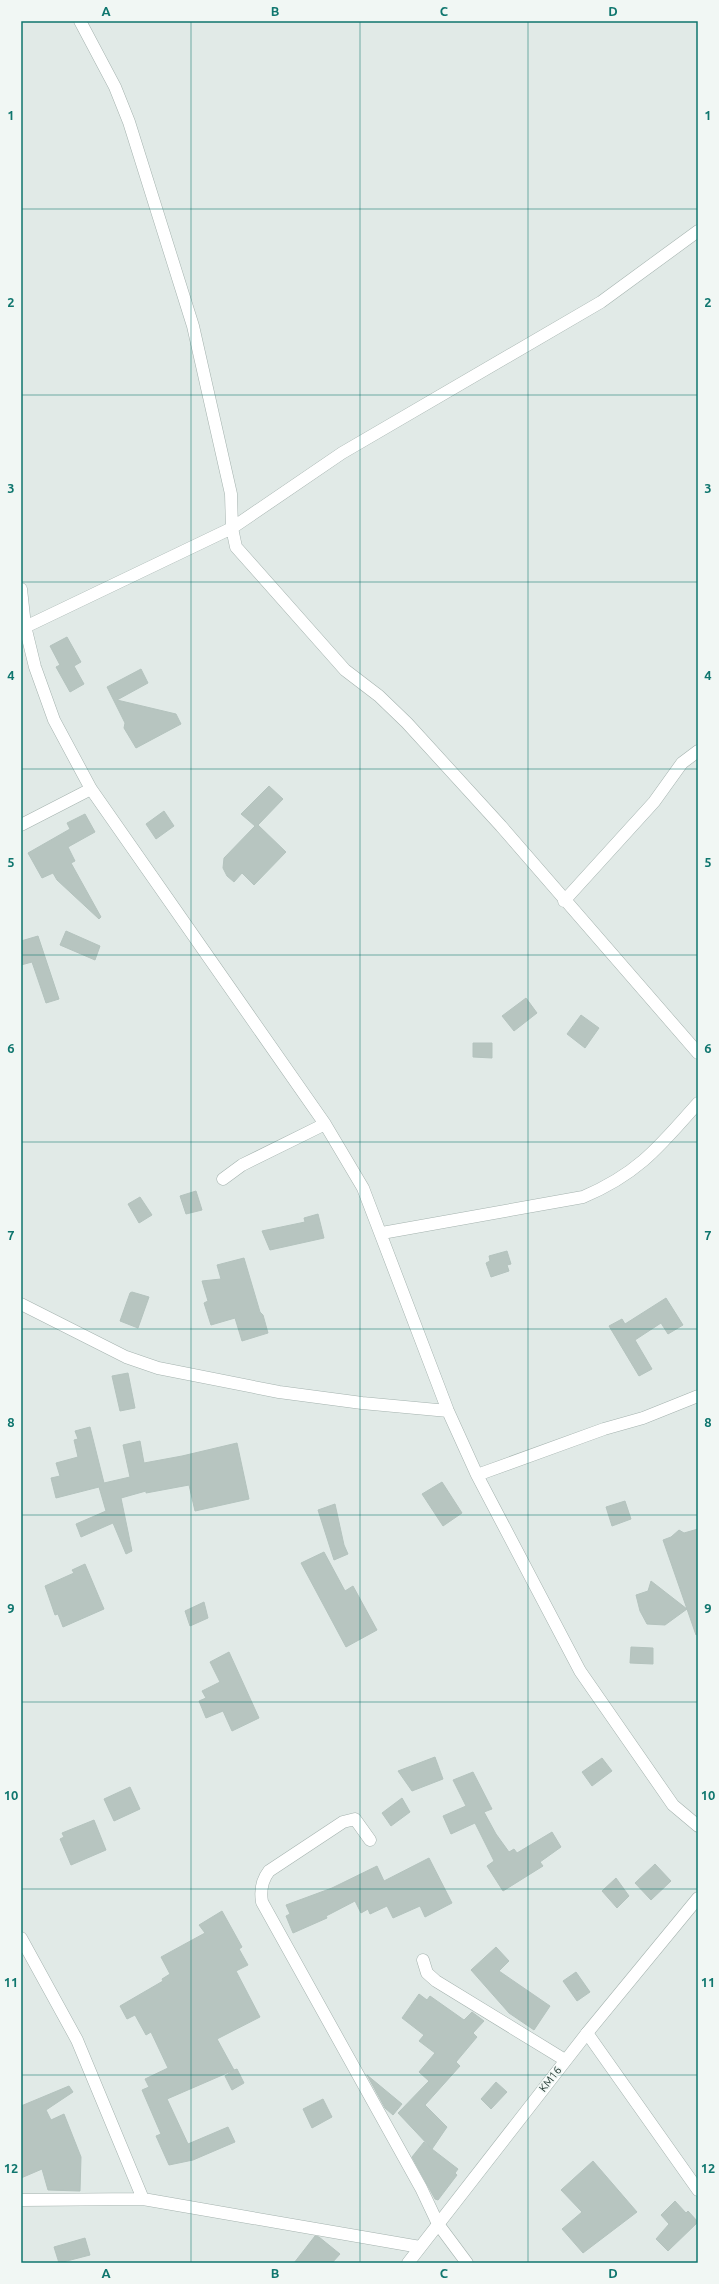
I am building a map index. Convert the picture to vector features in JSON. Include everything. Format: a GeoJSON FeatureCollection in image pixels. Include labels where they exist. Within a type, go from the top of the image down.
{"type":"FeatureCollection","features":[{"type":"Feature","properties":{"kind":"street"},"geometry":{"type":"LineString","coordinates":[[80,21],[115,87],[129,122],[193,326],[231,494],[232,528],[236,546],[255,570],[345,670],[379,696],[407,723],[501,826],[564,901],[698,1053]]}},
{"type":"Feature","properties":{"kind":"street"},"geometry":{"type":"LineString","coordinates":[[23,628],[232,528],[342,453],[601,302],[698,231]]}},
{"type":"Feature","properties":{"kind":"street"},"geometry":{"type":"LineString","coordinates":[[21,589],[23,628],[35,667],[54,720],[91,789],[325,1124],[363,1188],[382,1233],[448,1411],[477,1475],[580,1671],[673,1805],[698,1826]]}},
{"type":"Feature","properties":{"kind":"street"},"geometry":{"type":"LineString","coordinates":[[564,901],[654,802],[682,763],[698,751]]}},
{"type":"Feature","properties":{"kind":"street"},"geometry":{"type":"LineString","coordinates":[[21,826],[91,789]]}},
{"type":"Feature","properties":{"kind":"street"},"geometry":{"type":"LineString","coordinates":[[382,1233],[583,1197],[604,1188],[642,1164],[698,1103]]}},
{"type":"Feature","properties":{"kind":"street"},"geometry":{"type":"LineString","coordinates":[[223,1179],[242,1165],[325,1124]]}},
{"type":"Feature","properties":{"kind":"street"},"geometry":{"type":"LineString","coordinates":[[21,1304],[126,1357],[158,1368],[279,1392],[362,1404],[448,1411]]}},
{"type":"Feature","properties":{"kind":"street"},"geometry":{"type":"LineString","coordinates":[[477,1475],[604,1429],[643,1418],[698,1396]]}},
{"type":"Feature","properties":{"kind":"street"},"geometry":{"type":"LineString","coordinates":[[370,1840],[355,1819],[344,1822],[269,1871],[264,1877],[260,1892],[262,1902],[421,2188],[438,2224],[467,2263]]}},
{"type":"Feature","properties":{"kind":"street","name":"KM16"},"geometry":{"type":"LineString","coordinates":[[408,2263],[586,2032],[698,1898]]}},
{"type":"Feature","properties":{"kind":"street"},"geometry":{"type":"LineString","coordinates":[[21,1938],[77,2040],[144,2199]]}},
{"type":"Feature","properties":{"kind":"street"},"geometry":{"type":"LineString","coordinates":[[423,1960],[427,1973],[436,1981],[565,2060]]}},
{"type":"Feature","properties":{"kind":"street"},"geometry":{"type":"LineString","coordinates":[[586,2032],[698,2190]]}},
{"type":"Feature","properties":{"kind":"street"},"geometry":{"type":"LineString","coordinates":[[21,2200],[144,2199],[420,2248]]}},
{"type":"Feature","properties":{"kind":"building"},"geometry":{"type":"Polygon","coordinates":[[[67,637],[81,662],[74,666],[84,684],[70,692],[56,667],[60,665],[50,646],[67,637]]]}},
{"type":"Feature","properties":{"kind":"building"},"geometry":{"type":"Polygon","coordinates":[[[141,669],[148,683],[117,700],[176,714],[181,724],[136,748],[124,728],[125,723],[107,687],[141,669]]]}},
{"type":"Feature","properties":{"kind":"building"},"geometry":{"type":"Polygon","coordinates":[[[269,786],[283,799],[258,825],[286,852],[254,885],[242,873],[234,882],[227,876],[223,868],[224,858],[255,826],[241,814],[269,786]]]}},
{"type":"Feature","properties":{"kind":"building"},"geometry":{"type":"Polygon","coordinates":[[[164,811],[174,826],[156,839],[146,824],[164,811]]]}},
{"type":"Feature","properties":{"kind":"building"},"geometry":{"type":"Polygon","coordinates":[[[85,814],[95,832],[68,847],[75,861],[71,863],[101,917],[99,919],[57,880],[53,873],[42,878],[28,853],[70,829],[67,823],[85,814]]]}},
{"type":"Feature","properties":{"kind":"building"},"geometry":{"type":"Polygon","coordinates":[[[66,931],[100,946],[95,960],[60,945],[66,931]]]}},
{"type":"Feature","properties":{"kind":"building"},"geometry":{"type":"Polygon","coordinates":[[[38,936],[59,999],[46,1003],[32,962],[21,965],[21,941],[38,936]]]}},
{"type":"Feature","properties":{"kind":"building"},"geometry":{"type":"Polygon","coordinates":[[[526,998],[537,1013],[514,1031],[502,1016],[526,998]]]}},
{"type":"Feature","properties":{"kind":"building"},"geometry":{"type":"Polygon","coordinates":[[[581,1015],[599,1028],[585,1048],[567,1034],[581,1015]]]}},
{"type":"Feature","properties":{"kind":"building"},"geometry":{"type":"Polygon","coordinates":[[[473,1043],[492,1043],[492,1058],[473,1057],[473,1043]]]}},
{"type":"Feature","properties":{"kind":"building"},"geometry":{"type":"Polygon","coordinates":[[[196,1191],[202,1210],[186,1214],[180,1196],[196,1191]]]}},
{"type":"Feature","properties":{"kind":"building"},"geometry":{"type":"Polygon","coordinates":[[[140,1197],[152,1215],[139,1223],[128,1204],[140,1197]]]}},
{"type":"Feature","properties":{"kind":"building"},"geometry":{"type":"Polygon","coordinates":[[[318,1214],[324,1238],[270,1250],[262,1231],[305,1222],[304,1218],[318,1214]]]}},
{"type":"Feature","properties":{"kind":"building"},"geometry":{"type":"Polygon","coordinates":[[[507,1251],[511,1264],[507,1265],[509,1271],[491,1277],[486,1263],[490,1261],[489,1256],[507,1251]]]}},
{"type":"Feature","properties":{"kind":"building"},"geometry":{"type":"Polygon","coordinates":[[[244,1258],[260,1312],[263,1315],[268,1333],[242,1341],[235,1318],[211,1325],[204,1303],[208,1301],[202,1281],[221,1279],[217,1265],[244,1258]]]}},
{"type":"Feature","properties":{"kind":"building"},"geometry":{"type":"Polygon","coordinates":[[[132,1292],[149,1297],[138,1328],[120,1321],[130,1293],[132,1292]]]}},
{"type":"Feature","properties":{"kind":"building"},"geometry":{"type":"Polygon","coordinates":[[[666,1298],[683,1325],[668,1334],[661,1323],[635,1340],[652,1369],[639,1376],[609,1326],[622,1319],[625,1324],[666,1298]]]}},
{"type":"Feature","properties":{"kind":"building"},"geometry":{"type":"Polygon","coordinates":[[[128,1373],[135,1408],[120,1411],[112,1376],[128,1373]]]}},
{"type":"Feature","properties":{"kind":"building"},"geometry":{"type":"Polygon","coordinates":[[[90,1427],[104,1483],[130,1477],[123,1445],[140,1441],[144,1463],[237,1443],[249,1499],[195,1511],[189,1485],[146,1493],[146,1491],[121,1498],[132,1551],[126,1554],[113,1523],[81,1537],[76,1524],[106,1511],[99,1487],[56,1498],[51,1478],[60,1476],[56,1463],[78,1457],[74,1440],[78,1439],[75,1431],[90,1427]]]}},
{"type":"Feature","properties":{"kind":"building"},"geometry":{"type":"Polygon","coordinates":[[[442,1482],[462,1513],[443,1526],[422,1494],[442,1482]]]}},
{"type":"Feature","properties":{"kind":"building"},"geometry":{"type":"Polygon","coordinates":[[[625,1501],[631,1519],[612,1526],[606,1507],[625,1501]]]}},
{"type":"Feature","properties":{"kind":"building"},"geometry":{"type":"Polygon","coordinates":[[[335,1504],[344,1545],[348,1554],[334,1560],[318,1510],[335,1504]]]}},
{"type":"Feature","properties":{"kind":"building"},"geometry":{"type":"Polygon","coordinates":[[[698,1529],[698,1634],[696,1635],[663,1540],[671,1537],[679,1530],[684,1533],[698,1529]]]}},
{"type":"Feature","properties":{"kind":"building"},"geometry":{"type":"Polygon","coordinates":[[[324,1552],[345,1591],[353,1586],[377,1630],[346,1647],[301,1563],[324,1552]]]}},
{"type":"Feature","properties":{"kind":"building"},"geometry":{"type":"Polygon","coordinates":[[[85,1564],[104,1609],[63,1627],[58,1614],[55,1615],[45,1586],[74,1573],[72,1570],[85,1564]]]}},
{"type":"Feature","properties":{"kind":"building"},"geometry":{"type":"Polygon","coordinates":[[[651,1581],[687,1609],[665,1625],[647,1624],[640,1611],[636,1595],[648,1591],[651,1581]]]}},
{"type":"Feature","properties":{"kind":"building"},"geometry":{"type":"Polygon","coordinates":[[[204,1602],[208,1618],[190,1626],[185,1611],[204,1602]]]}},
{"type":"Feature","properties":{"kind":"building"},"geometry":{"type":"Polygon","coordinates":[[[631,1647],[653,1648],[653,1664],[630,1663],[631,1647]]]}},
{"type":"Feature","properties":{"kind":"building"},"geometry":{"type":"Polygon","coordinates":[[[229,1652],[259,1718],[232,1731],[223,1711],[206,1718],[199,1701],[206,1698],[202,1691],[220,1682],[210,1662],[229,1652]]]}},
{"type":"Feature","properties":{"kind":"building"},"geometry":{"type":"Polygon","coordinates":[[[435,1757],[443,1779],[412,1791],[398,1771],[435,1757]]]}},
{"type":"Feature","properties":{"kind":"building"},"geometry":{"type":"Polygon","coordinates":[[[602,1758],[612,1771],[592,1786],[582,1772],[602,1758]]]}},
{"type":"Feature","properties":{"kind":"building"},"geometry":{"type":"Polygon","coordinates":[[[473,1772],[492,1809],[484,1812],[496,1834],[509,1852],[514,1849],[517,1853],[552,1832],[561,1847],[540,1862],[543,1866],[503,1891],[487,1866],[494,1861],[475,1823],[451,1834],[443,1816],[466,1806],[453,1780],[473,1772]]]}},
{"type":"Feature","properties":{"kind":"building"},"geometry":{"type":"Polygon","coordinates":[[[130,1787],[140,1809],[114,1821],[104,1799],[130,1787]]]}},
{"type":"Feature","properties":{"kind":"building"},"geometry":{"type":"Polygon","coordinates":[[[402,1798],[410,1812],[391,1826],[382,1813],[402,1798]]]}},
{"type":"Feature","properties":{"kind":"building"},"geometry":{"type":"Polygon","coordinates":[[[94,1820],[106,1850],[71,1865],[60,1839],[64,1837],[62,1833],[94,1820]]]}},
{"type":"Feature","properties":{"kind":"building"},"geometry":{"type":"Polygon","coordinates":[[[429,1858],[452,1903],[425,1917],[420,1906],[393,1918],[387,1906],[370,1914],[368,1909],[361,1913],[355,1901],[326,1916],[327,1918],[293,1933],[286,1916],[290,1914],[286,1905],[332,1888],[377,1866],[384,1881],[429,1858]]]}},
{"type":"Feature","properties":{"kind":"building"},"geometry":{"type":"Polygon","coordinates":[[[655,1864],[671,1881],[651,1900],[635,1883],[655,1864]]]}},
{"type":"Feature","properties":{"kind":"building"},"geometry":{"type":"Polygon","coordinates":[[[616,1878],[629,1896],[617,1908],[602,1891],[616,1878]]]}},
{"type":"Feature","properties":{"kind":"building"},"geometry":{"type":"Polygon","coordinates":[[[222,1911],[242,1947],[239,1949],[248,1965],[236,1971],[260,2017],[217,2039],[234,2070],[167,2099],[188,2144],[228,2127],[235,2142],[193,2160],[169,2165],[156,2136],[161,2134],[142,2090],[149,2087],[145,2079],[168,2068],[151,2032],[146,2035],[135,2015],[127,2019],[120,2006],[163,1981],[162,1979],[170,1974],[161,1957],[205,1933],[199,1925],[222,1911]]]}},
{"type":"Feature","properties":{"kind":"building"},"geometry":{"type":"Polygon","coordinates":[[[496,1947],[509,1961],[499,1971],[550,2006],[534,2030],[509,2013],[471,1970],[496,1947]]]}},
{"type":"Feature","properties":{"kind":"building"},"geometry":{"type":"Polygon","coordinates":[[[576,1972],[590,1992],[577,2001],[563,1981],[576,1972]]]}},
{"type":"Feature","properties":{"kind":"building"},"geometry":{"type":"Polygon","coordinates":[[[419,1994],[427,2000],[430,1996],[464,2020],[472,2012],[484,2021],[473,2033],[477,2037],[456,2062],[460,2066],[425,2105],[447,2127],[432,2149],[458,2169],[455,2173],[457,2175],[438,2200],[435,2199],[412,2157],[424,2142],[431,2148],[398,2113],[429,2081],[419,2072],[435,2053],[419,2041],[424,2035],[402,2018],[419,1994]]]}},
{"type":"Feature","properties":{"kind":"building"},"geometry":{"type":"Polygon","coordinates":[[[237,2069],[244,2083],[232,2090],[225,2076],[237,2069]]]}},
{"type":"Feature","properties":{"kind":"building"},"geometry":{"type":"Polygon","coordinates":[[[367,2075],[402,2104],[393,2115],[385,2108],[367,2075]]]}},
{"type":"Feature","properties":{"kind":"building"},"geometry":{"type":"Polygon","coordinates":[[[496,2082],[507,2092],[491,2109],[481,2099],[496,2082]]]}},
{"type":"Feature","properties":{"kind":"building"},"geometry":{"type":"Polygon","coordinates":[[[69,2086],[73,2092],[46,2110],[51,2120],[64,2114],[81,2157],[80,2191],[48,2190],[42,2169],[21,2178],[21,2106],[69,2086]]]}},
{"type":"Feature","properties":{"kind":"building"},"geometry":{"type":"Polygon","coordinates":[[[323,2099],[332,2117],[312,2128],[303,2109],[323,2099]]]}},
{"type":"Feature","properties":{"kind":"building"},"geometry":{"type":"Polygon","coordinates":[[[593,2161],[637,2212],[583,2253],[562,2229],[582,2212],[561,2190],[593,2161]]]}},
{"type":"Feature","properties":{"kind":"building"},"geometry":{"type":"Polygon","coordinates":[[[675,2201],[686,2213],[688,2211],[698,2222],[668,2251],[656,2239],[669,2224],[661,2215],[675,2201]]]}},
{"type":"Feature","properties":{"kind":"building"},"geometry":{"type":"Polygon","coordinates":[[[315,2236],[319,2237],[340,2254],[332,2263],[294,2263],[315,2236]]]}},
{"type":"Feature","properties":{"kind":"building"},"geometry":{"type":"Polygon","coordinates":[[[85,2238],[90,2255],[59,2263],[54,2247],[85,2238]]]}}]}
